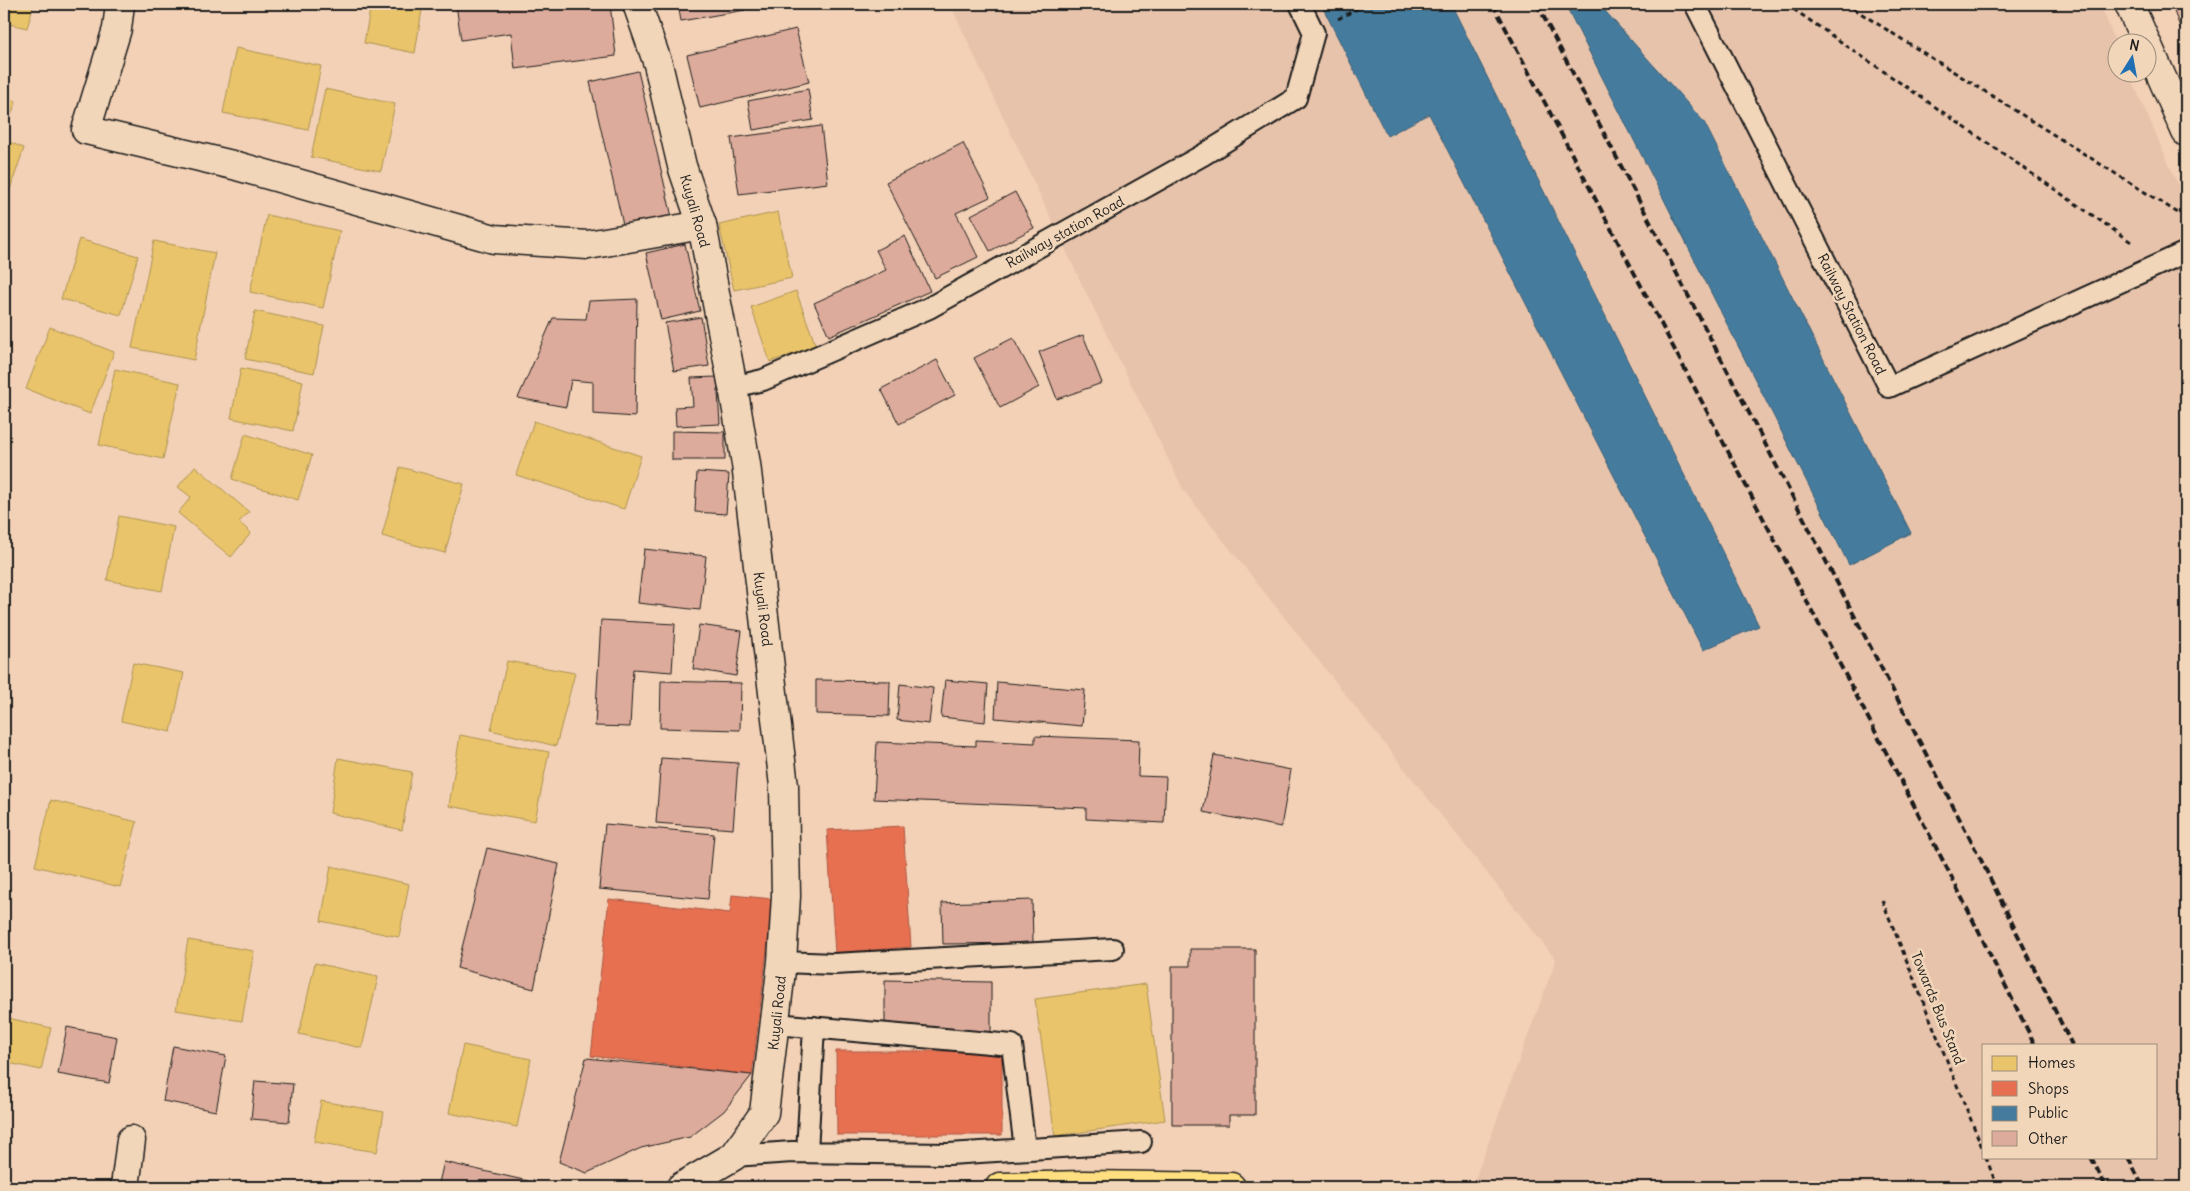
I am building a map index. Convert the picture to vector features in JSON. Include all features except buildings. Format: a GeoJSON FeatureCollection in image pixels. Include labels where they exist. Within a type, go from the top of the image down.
{"type":"FeatureCollection","features":[{"type":"Feature","properties":{"kind":"main road"},"geometry":{"type":"LineString","coordinates":[[120,4],[118,29],[86,130],[246,169],[494,239],[588,245],[702,225]]}},
{"type":"Feature","properties":{"kind":"main road","name":"Kuyali Road"},"geometry":{"type":"LineString","coordinates":[[638,4],[658,64],[682,166],[702,225],[733,387],[746,464],[784,786],[786,896],[782,962],[764,1113],[734,1156],[681,1187]]}},
{"type":"Feature","properties":{"kind":"main road"},"geometry":{"type":"LineString","coordinates":[[2129,4],[2142,32]]}},
{"type":"Feature","properties":{"kind":"main road"},"geometry":{"type":"LineString","coordinates":[[2158,69],[2186,132]]}},
{"type":"Feature","properties":{"kind":"main road"},"geometry":{"type":"LineString","coordinates":[[124,1187],[132,1140]]}},
{"type":"Feature","properties":{"kind":"main road"},"geometry":{"type":"LineString","coordinates":[[1000,1187],[1085,1184],[1231,1187]]}},
{"type":"Feature","properties":{"kind":"lane","name":"Railway station Road"},"geometry":{"type":"LineString","coordinates":[[733,387],[763,380],[929,308],[1203,155],[1296,98],[1314,33],[1300,4]]}},
{"type":"Feature","properties":{"kind":"lane","name":"Railway Station Road"},"geometry":{"type":"LineString","coordinates":[[1695,4],[1889,387],[2186,252]]}},
{"type":"Feature","properties":{"kind":"lane"},"geometry":{"type":"LineString","coordinates":[[782,962],[834,964],[1113,949]]}},
{"type":"Feature","properties":{"kind":"lane"},"geometry":{"type":"LineString","coordinates":[[776,1024],[1012,1045],[1024,1149]]}},
{"type":"Feature","properties":{"kind":"lane"},"geometry":{"type":"LineString","coordinates":[[807,1152],[814,1027]]}},
{"type":"Feature","properties":{"kind":"lane"},"geometry":{"type":"LineString","coordinates":[[734,1156],[807,1152],[949,1154],[1141,1142]]}},
{"type":"Feature","properties":{"kind":"path"},"geometry":{"type":"LineString","coordinates":[[1786,4],[2137,246]]}},
{"type":"Feature","properties":{"kind":"path"},"geometry":{"type":"LineString","coordinates":[[1846,4],[2186,218]]}},
{"type":"Feature","properties":{"kind":"path","name":"Towards Bus Stand"},"geometry":{"type":"LineString","coordinates":[[1882,900],[1982,1147]]}},
{"type":"Feature","properties":{"kind":"path"},"geometry":{"type":"LineString","coordinates":[[1986,1158],[1997,1187]]}},
{"type":"Feature","properties":{"kind":"shaded area"},"geometry":{"type":"Polygon","coordinates":[[[950,4],[2100,4],[2112,32],[2108,32],[2108,82],[2133,82],[2186,203],[2186,1187],[1472,1187],[1556,960],[1184,491],[1086,293],[950,4]]]}},
{"type":"Feature","properties":{"kind":"railway"},"geometry":{"type":"LineString","coordinates":[[1493,4],[1950,874],[2035,1044]]}},
{"type":"Feature","properties":{"kind":"railway"},"geometry":{"type":"LineString","coordinates":[[1537,4],[1982,862],[2072,1044]]}},
{"type":"Feature","properties":{"kind":"railway"},"geometry":{"type":"LineString","coordinates":[[2092,1158],[2106,1187]]}},
{"type":"Feature","properties":{"kind":"railway"},"geometry":{"type":"LineString","coordinates":[[2128,1158],[2143,1187]]}}]}
